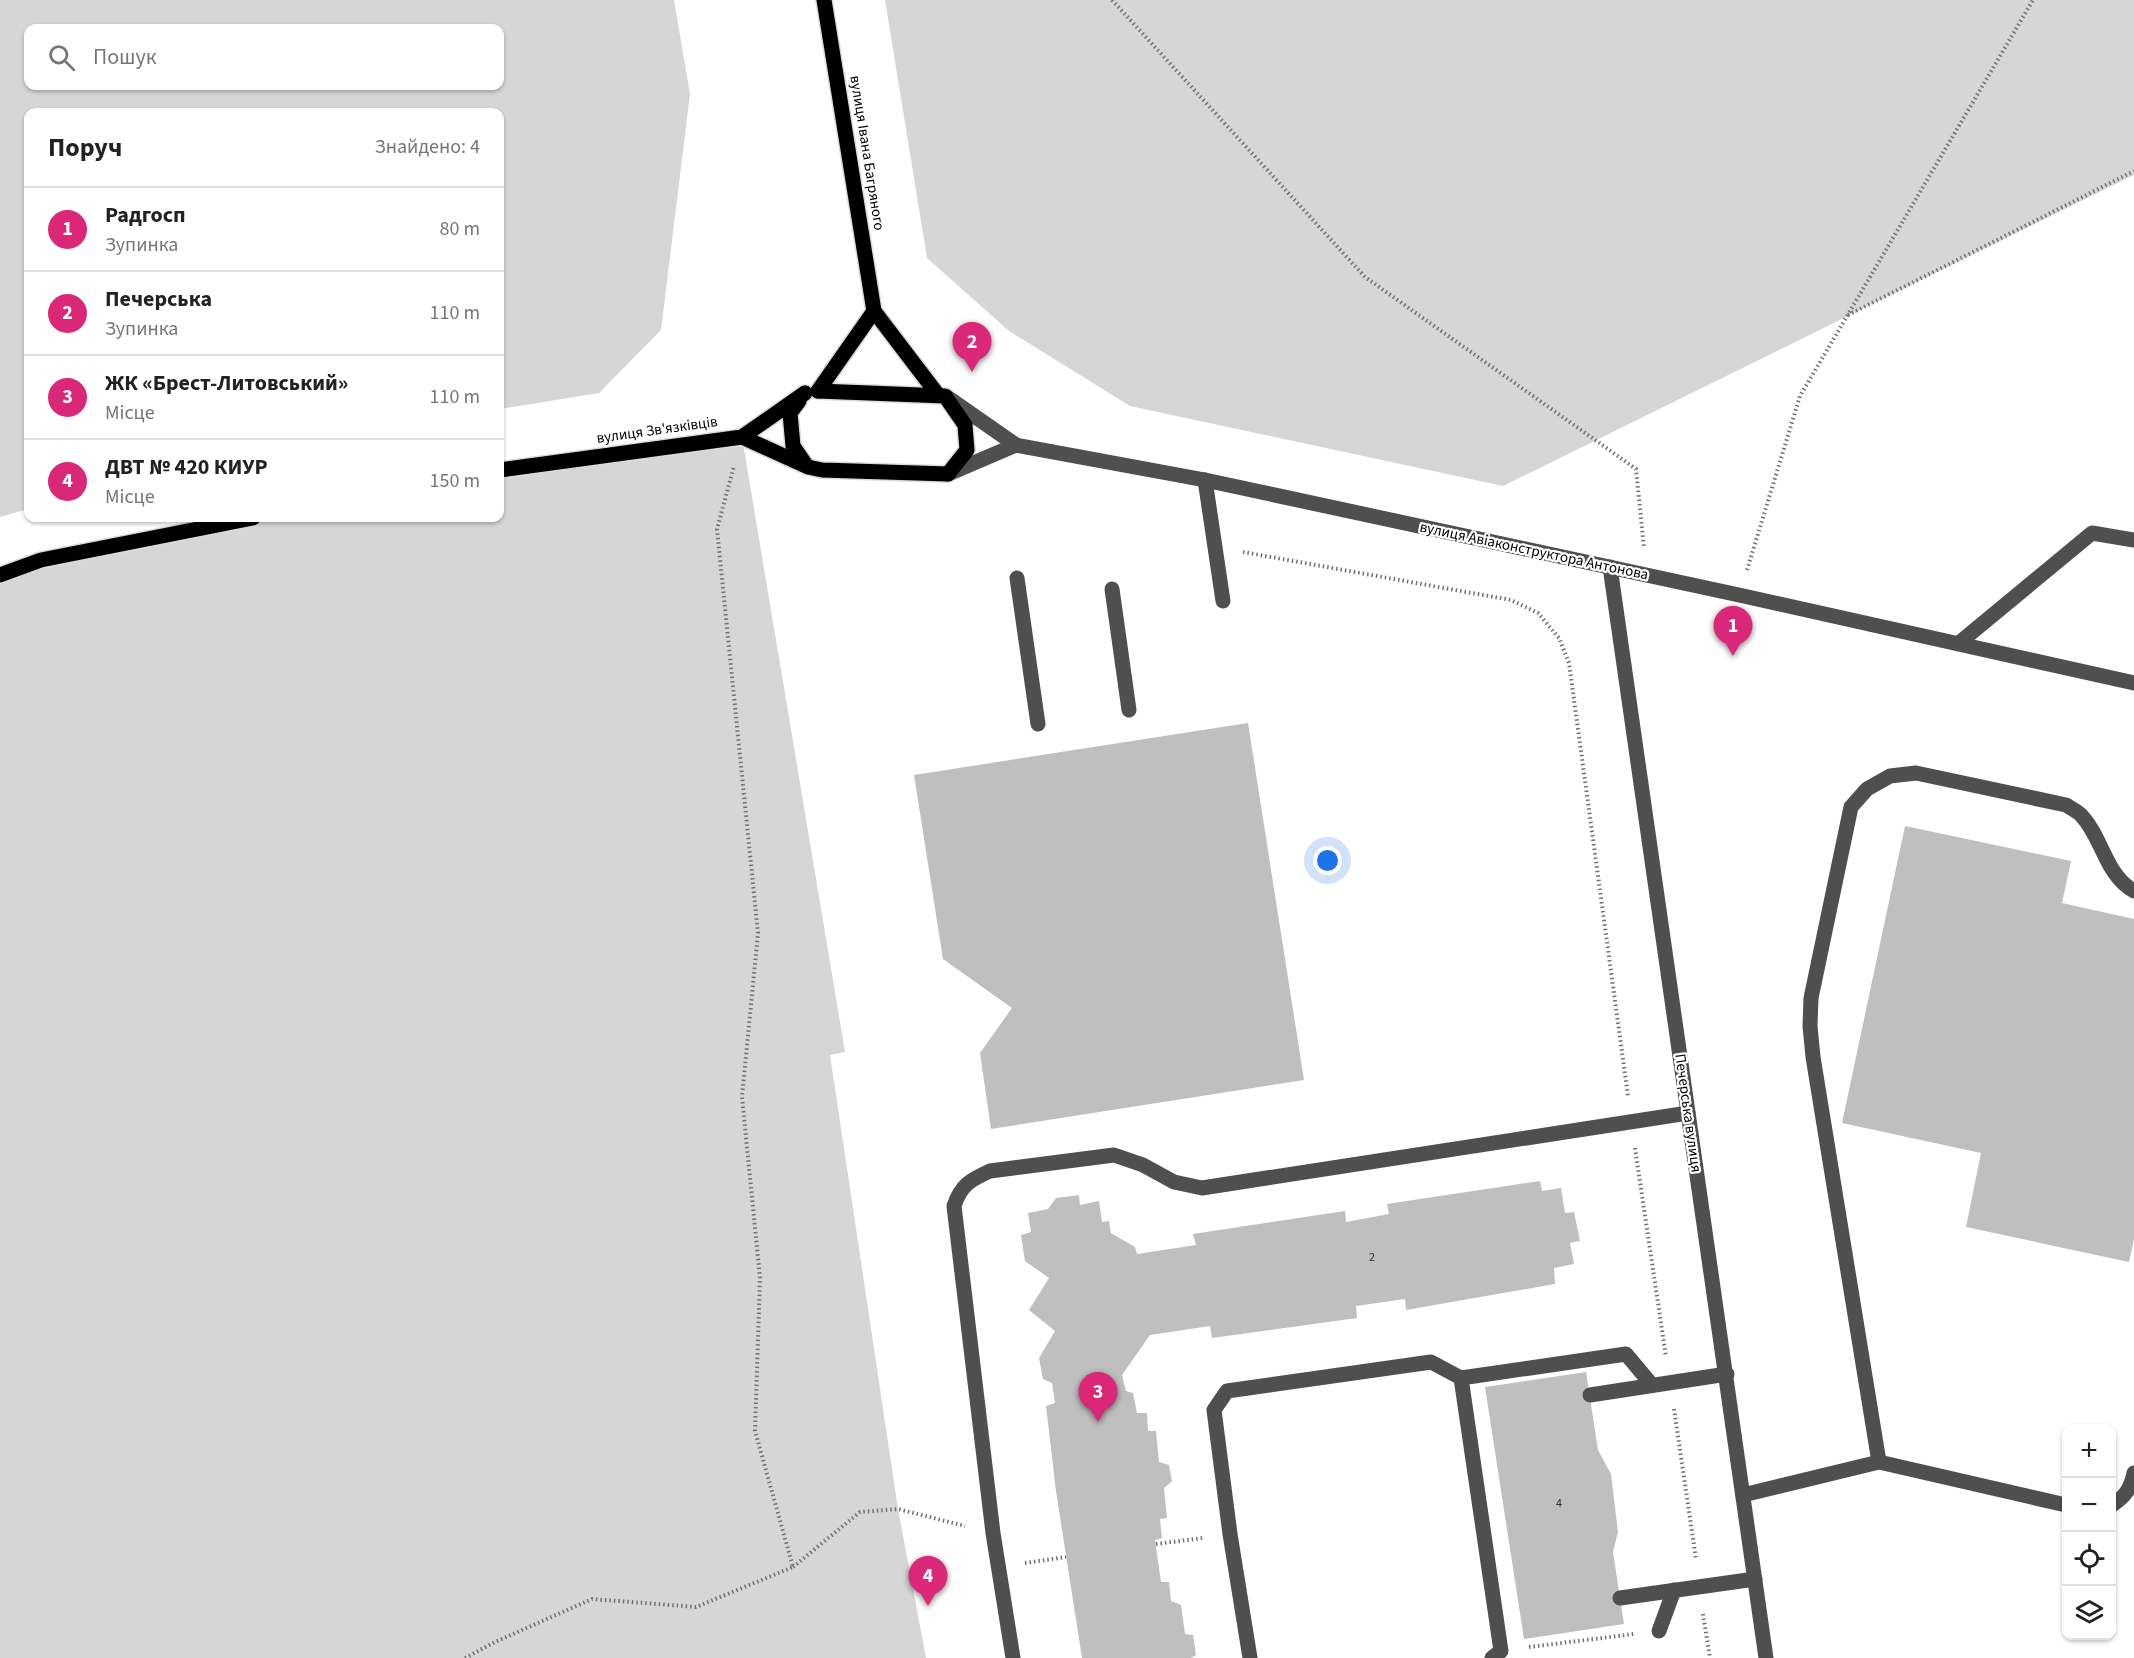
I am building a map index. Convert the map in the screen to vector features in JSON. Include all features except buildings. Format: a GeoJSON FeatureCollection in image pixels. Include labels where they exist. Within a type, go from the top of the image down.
{"type":"FeatureCollection","features":[{"type":"Feature","properties":{"kind":"main road","name":"вулиця Івана Багряного"},"geometry":{"type":"LineString","coordinates":[[824,0],[874,311],[965,425],[967,450],[948,474]]}},
{"type":"Feature","properties":{"kind":"main road"},"geometry":{"type":"LineString","coordinates":[[808,467],[793,446],[790,413],[812,392],[874,311]]}},
{"type":"Feature","properties":{"kind":"main road"},"geometry":{"type":"LineString","coordinates":[[812,392],[942,396]]}},
{"type":"Feature","properties":{"kind":"main road","name":"вулиця Зв'язківців"},"geometry":{"type":"LineString","coordinates":[[504,469],[742,437],[812,392]]}},
{"type":"Feature","properties":{"kind":"main road"},"geometry":{"type":"LineString","coordinates":[[742,437],[808,467],[822,470],[948,474]]}},
{"type":"Feature","properties":{"kind":"main road"},"geometry":{"type":"LineString","coordinates":[[0,575],[42,560],[233,522]]}},
{"type":"Feature","properties":{"kind":"street","name":"вулиця Авіаконструктора Антонова"},"geometry":{"type":"LineString","coordinates":[[942,396],[1016,444],[1205,480],[2134,682]]}},
{"type":"Feature","properties":{"kind":"street"},"geometry":{"type":"LineString","coordinates":[[948,474],[1016,444]]}},
{"type":"Feature","properties":{"kind":"street"},"geometry":{"type":"LineString","coordinates":[[1205,480],[1223,601]]}},
{"type":"Feature","properties":{"kind":"street"},"geometry":{"type":"LineString","coordinates":[[1959,643],[2092,533],[2134,540]]}},
{"type":"Feature","properties":{"kind":"street","name":"Печерська вулиця"},"geometry":{"type":"LineString","coordinates":[[1610,567],[1766,1658]]}},
{"type":"Feature","properties":{"kind":"street"},"geometry":{"type":"LineString","coordinates":[[1017,578],[1038,724]]}},
{"type":"Feature","properties":{"kind":"street"},"geometry":{"type":"LineString","coordinates":[[1112,589],[1130,710]]}},
{"type":"Feature","properties":{"kind":"street"},"geometry":{"type":"LineString","coordinates":[[1879,1462],[1810,1026],[1811,999],[1851,807],[1867,789],[1890,776],[1916,772],[2066,805],[2080,813],[2085,819],[2111,868],[2126,887],[2134,891]]}},
{"type":"Feature","properties":{"kind":"street"},"geometry":{"type":"LineString","coordinates":[[1013,1658],[993,1533],[954,1206],[959,1192],[973,1178],[990,1171],[1114,1155],[1143,1165],[1174,1182],[1202,1188],[1688,1113]]}},
{"type":"Feature","properties":{"kind":"street"},"geometry":{"type":"LineString","coordinates":[[1250,1658],[1230,1534],[1214,1410],[1227,1391],[1431,1362],[1461,1378],[1626,1354],[1653,1385]]}},
{"type":"Feature","properties":{"kind":"street"},"geometry":{"type":"LineString","coordinates":[[1590,1395],[1727,1374]]}},
{"type":"Feature","properties":{"kind":"street"},"geometry":{"type":"LineString","coordinates":[[1461,1378],[1497,1654]]}},
{"type":"Feature","properties":{"kind":"street"},"geometry":{"type":"LineString","coordinates":[[1743,1495],[1879,1462],[2062,1504]]}},
{"type":"Feature","properties":{"kind":"street"},"geometry":{"type":"LineString","coordinates":[[2116,1503],[2122,1499],[2131,1485],[2134,1473]]}},
{"type":"Feature","properties":{"kind":"street"},"geometry":{"type":"LineString","coordinates":[[1620,1598],[1755,1579]]}},
{"type":"Feature","properties":{"kind":"street"},"geometry":{"type":"LineString","coordinates":[[1659,1630],[1674,1590]]}},
{"type":"Feature","properties":{"kind":"path"},"geometry":{"type":"LineString","coordinates":[[1112,0],[1365,277],[1636,469],[1646,575]]}},
{"type":"Feature","properties":{"kind":"path"},"geometry":{"type":"LineString","coordinates":[[1739,595],[1800,396],[2033,0]]}},
{"type":"Feature","properties":{"kind":"path"},"geometry":{"type":"LineString","coordinates":[[1848,315],[2134,171]]}},
{"type":"Feature","properties":{"kind":"path"},"geometry":{"type":"LineString","coordinates":[[742,437],[717,529],[758,933],[742,1097],[760,1278],[755,1431],[792,1567]]}},
{"type":"Feature","properties":{"kind":"path"},"geometry":{"type":"LineString","coordinates":[[1216,547],[1511,600],[1538,613],[1559,638],[1569,663],[1631,1121],[1710,1658]]}},
{"type":"Feature","properties":{"kind":"path"},"geometry":{"type":"LineString","coordinates":[[465,1658],[495,1642],[592,1599],[696,1606],[792,1567],[860,1512],[898,1509],[993,1533]]}},
{"type":"Feature","properties":{"kind":"path"},"geometry":{"type":"LineString","coordinates":[[1156,1544],[1230,1534]]}},
{"type":"Feature","properties":{"kind":"path"},"geometry":{"type":"LineString","coordinates":[[999,1567],[1066,1557]]}},
{"type":"Feature","properties":{"kind":"path"},"geometry":{"type":"LineString","coordinates":[[1497,1654],[1659,1630]]}},
{"type":"Feature","properties":{"kind":"shaded area"},"geometry":{"type":"Polygon","coordinates":[[[0,0],[674,0],[690,94],[661,330],[599,393],[504,408],[504,108],[24,108],[24,510],[0,517],[0,0]]]}},
{"type":"Feature","properties":{"kind":"shaded area"},"geometry":{"type":"Polygon","coordinates":[[[885,0],[2134,0],[2134,175],[1503,486],[1130,406],[1009,331],[927,258],[885,0]]]}},
{"type":"Feature","properties":{"kind":"shaded area"},"geometry":{"type":"Polygon","coordinates":[[[742,437],[845,1052],[830,1055],[898,1509],[926,1658],[0,1658],[0,575],[235,522],[504,522],[504,469],[742,437]]]}},
{"type":"Feature","properties":{"kind":"place","name":"Печерська"},"geometry":{"type":"Point","coordinates":[972,372]}},
{"type":"Feature","properties":{"kind":"place","name":"Радгосп"},"geometry":{"type":"Point","coordinates":[1733,656]}},
{"type":"Feature","properties":{"kind":"place","name":"ЖК «Брест-Литовський»"},"geometry":{"type":"Point","coordinates":[1098,1422]}},
{"type":"Feature","properties":{"kind":"place","name":"ДВТ № 420 КИУР"},"geometry":{"type":"Point","coordinates":[928,1606]}}]}
